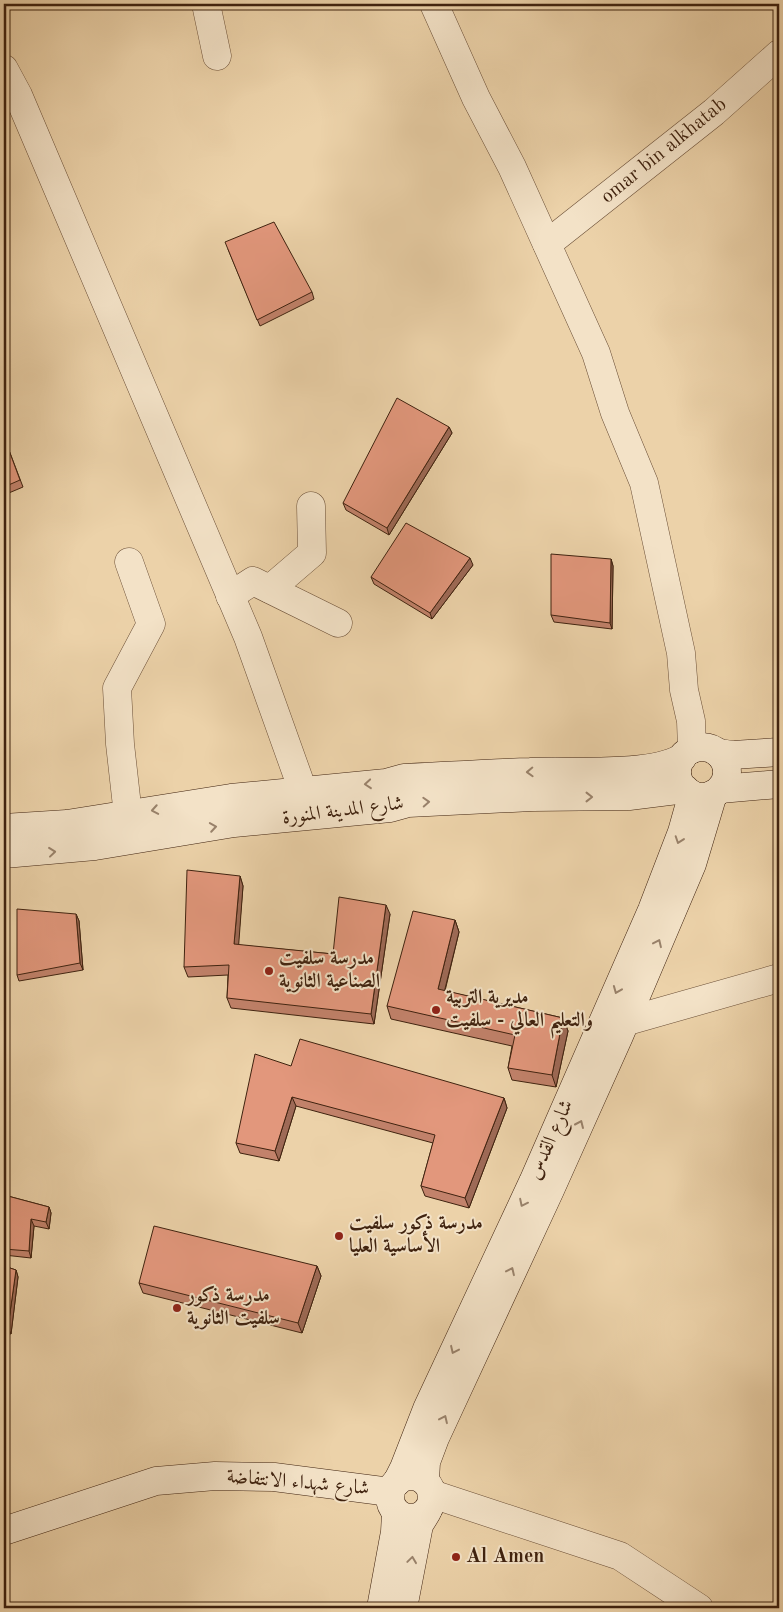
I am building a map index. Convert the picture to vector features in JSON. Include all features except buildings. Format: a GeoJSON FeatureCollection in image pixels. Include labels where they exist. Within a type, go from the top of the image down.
{"type":"FeatureCollection","features":[{"type":"Feature","properties":{"kind":"main road"},"geometry":{"type":"LineString","coordinates":[[206,4],[217,56]]}},
{"type":"Feature","properties":{"kind":"main road"},"geometry":{"type":"LineString","coordinates":[[434,4],[476,98],[512,167],[596,353],[615,413],[644,484],[681,653],[684,690],[697,753]]}},
{"type":"Feature","properties":{"kind":"main road","name":"omar bin alkhatab"},"geometry":{"type":"LineString","coordinates":[[547,244],[714,112],[779,54]]}},
{"type":"Feature","properties":{"kind":"main road"},"geometry":{"type":"LineString","coordinates":[[4,69],[22,104],[251,646],[303,791]]}},
{"type":"Feature","properties":{"kind":"main road"},"geometry":{"type":"LineString","coordinates":[[270,589],[312,553],[311,506]]}},
{"type":"Feature","properties":{"kind":"main road"},"geometry":{"type":"LineString","coordinates":[[128,815],[120,744],[117,688],[152,624],[129,562]]}},
{"type":"Feature","properties":{"kind":"main road"},"geometry":{"type":"LineString","coordinates":[[230,596],[253,581],[338,623]]}},
{"type":"Feature","properties":{"kind":"main road","name":"شارع المدينة المنورة"},"geometry":{"type":"LineString","coordinates":[[4,828],[67,824],[232,798],[386,783],[404,778],[531,772],[626,771],[673,762],[697,753],[733,755],[779,752]]}},
{"type":"Feature","properties":{"kind":"main road"},"geometry":{"type":"LineString","coordinates":[[697,753],[726,764],[726,781],[702,791],[677,772],[697,753]]}},
{"type":"Feature","properties":{"kind":"main road","name":"شارع المدينة المنورة"},"geometry":{"type":"LineString","coordinates":[[4,854],[78,849],[234,823],[390,808],[408,803],[532,797],[629,796],[779,784]]}},
{"type":"Feature","properties":{"kind":"main road","name":"شارع القدس"},"geometry":{"type":"LineString","coordinates":[[403,1608],[419,1525],[428,1496],[426,1462],[435,1438],[550,1190],[692,864],[702,791]]}},
{"type":"Feature","properties":{"kind":"main road","name":"شارع القدس"},"geometry":{"type":"LineString","coordinates":[[381,1608],[395,1532],[394,1496],[404,1468],[435,1392],[533,1182],[652,910],[682,832],[691,800],[702,791]]}},
{"type":"Feature","properties":{"kind":"main road"},"geometry":{"type":"LineString","coordinates":[[624,1022],[779,978]]}},
{"type":"Feature","properties":{"kind":"main road","name":"شارع شهداء الانتفاضة"},"geometry":{"type":"LineString","coordinates":[[4,1531],[156,1480],[215,1476],[274,1477],[394,1496]]}},
{"type":"Feature","properties":{"kind":"main road"},"geometry":{"type":"LineString","coordinates":[[428,1496],[414,1518],[404,1518],[394,1496],[410,1476],[428,1496],[620,1556],[699,1608]]}},
{"type":"Feature","properties":{"kind":"place","name":"مدرسة سلفيت الصناعية الثانوية"},"geometry":{"type":"Point","coordinates":[269,971]}},
{"type":"Feature","properties":{"kind":"place","name":"مديرية التربية والتعليم العالي - سلفيت"},"geometry":{"type":"Point","coordinates":[436,1010]}},
{"type":"Feature","properties":{"kind":"place","name":"مدرسة ذكور سلفيت الأساسية العليا"},"geometry":{"type":"Point","coordinates":[339,1236]}},
{"type":"Feature","properties":{"kind":"place","name":"مدرسة ذكور سلفيت الثانوية"},"geometry":{"type":"Point","coordinates":[177,1308]}},
{"type":"Feature","properties":{"kind":"place","name":"Al Amen"},"geometry":{"type":"Point","coordinates":[456,1557]}}]}
